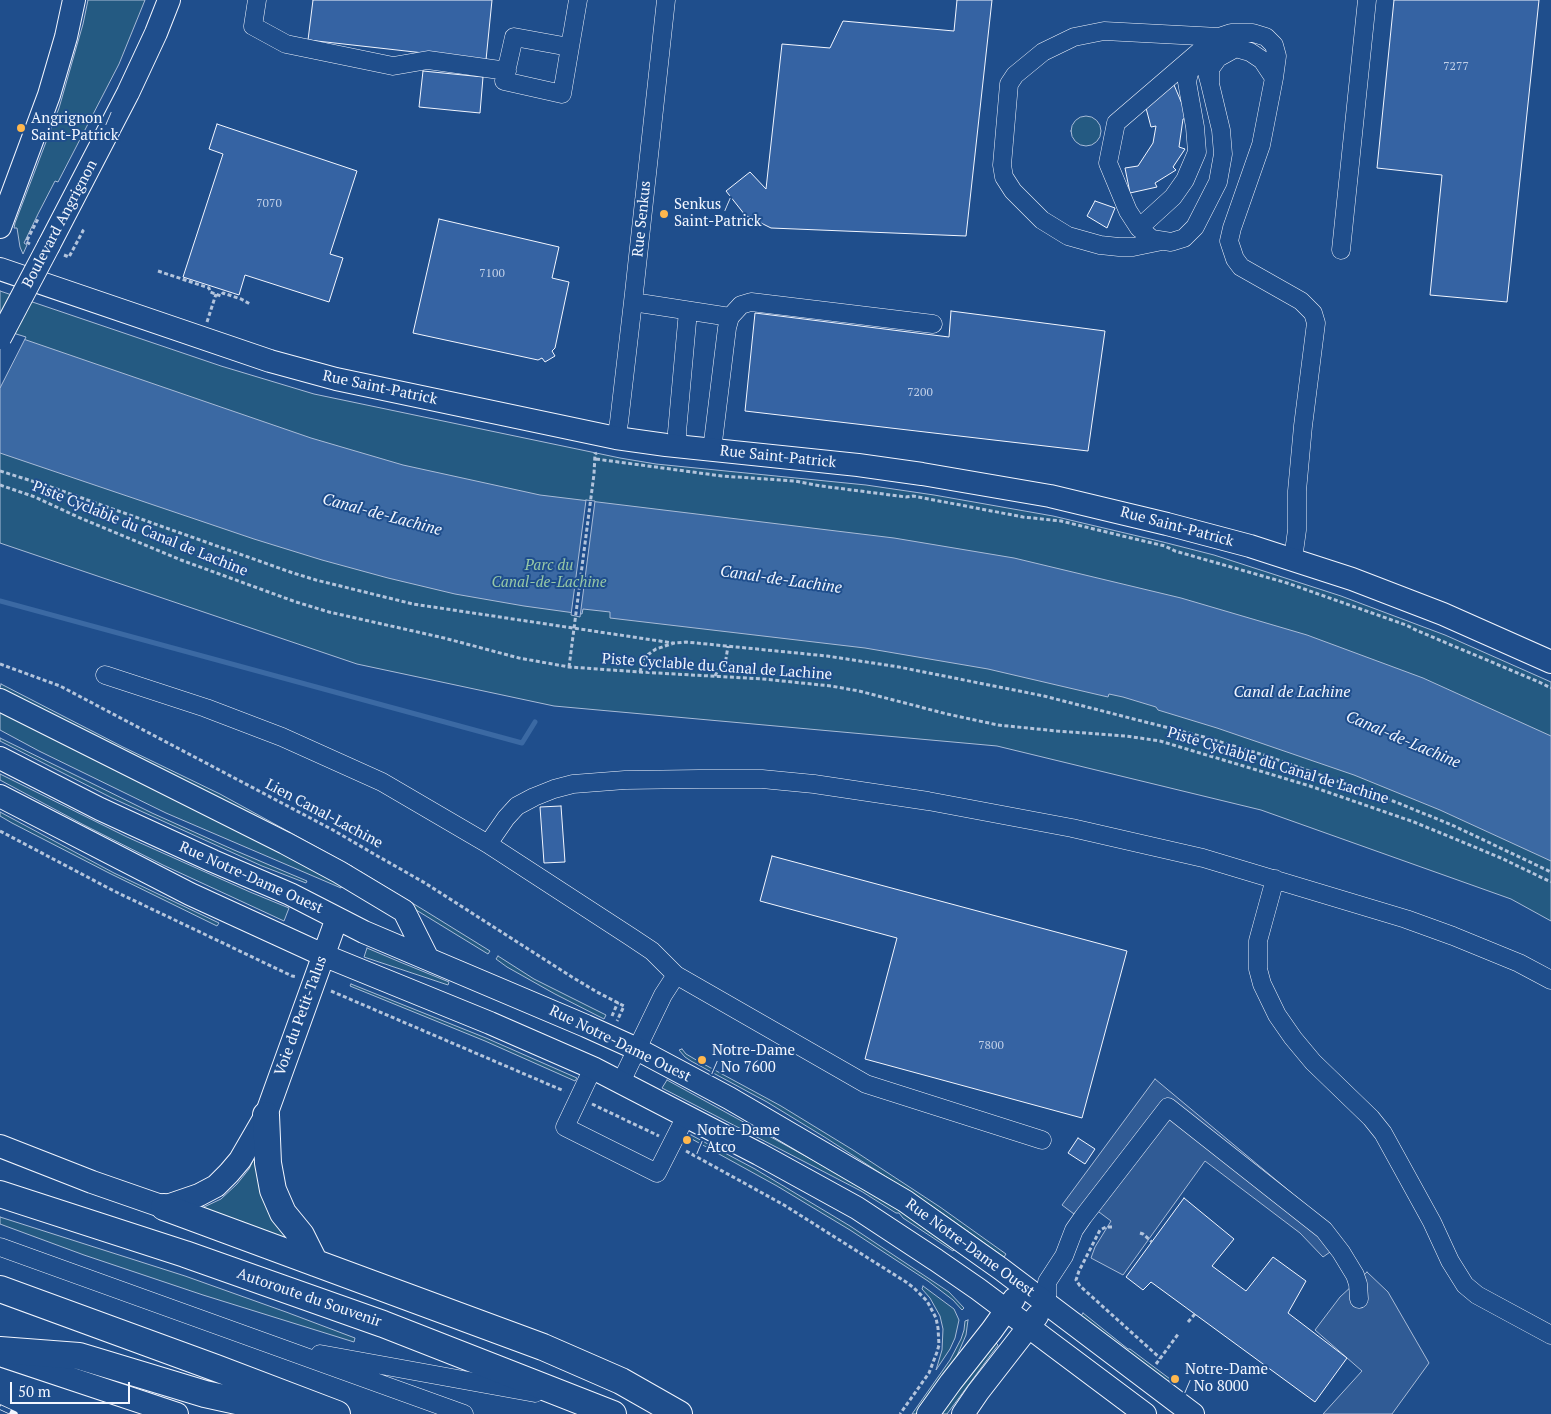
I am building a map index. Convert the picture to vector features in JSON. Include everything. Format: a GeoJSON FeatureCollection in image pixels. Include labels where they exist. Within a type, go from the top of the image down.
{"type":"FeatureCollection","features":[{"type":"Feature","properties":{"kind":"highway"},"geometry":{"type":"LineString","coordinates":[[266,1115],[268,1163],[273,1190],[283,1213],[301,1235],[316,1263]]}},
{"type":"Feature","properties":{"kind":"highway","name":"Autoroute du Souvenir"},"geometry":{"type":"LineString","coordinates":[[0,1194],[185,1254],[347,1311],[613,1414]]}},
{"type":"Feature","properties":{"kind":"highway"},"geometry":{"type":"LineString","coordinates":[[164,1207],[565,1356],[621,1382],[680,1414]]}},
{"type":"Feature","properties":{"kind":"highway"},"geometry":{"type":"LineString","coordinates":[[0,1289],[337,1414]]}},
{"type":"Feature","properties":{"kind":"highway"},"geometry":{"type":"LineString","coordinates":[[0,1350],[79,1356],[205,1394],[295,1414]]}},
{"type":"Feature","properties":{"kind":"main road"},"geometry":{"type":"LineString","coordinates":[[0,227],[49,95],[66,37],[74,0]]}},
{"type":"Feature","properties":{"kind":"main road","name":"Boulevard Angrignon"},"geometry":{"type":"LineString","coordinates":[[0,338],[128,93],[169,0]]}},
{"type":"Feature","properties":{"kind":"main road","name":"Rue Saint-Patrick"},"geometry":{"type":"LineString","coordinates":[[0,269],[302,371],[616,438],[882,468],[1010,488],[1167,524],[1293,559],[1352,579],[1503,639],[1551,662]]}},
{"type":"Feature","properties":{"kind":"main road"},"geometry":{"type":"LineString","coordinates":[[0,700],[285,843],[396,906],[404,911],[428,959]]}},
{"type":"Feature","properties":{"kind":"main road","name":"Rue Notre-Dame Ouest"},"geometry":{"type":"LineString","coordinates":[[0,758],[100,809],[290,894],[372,936],[637,1049],[729,1098],[905,1201],[1024,1286],[1047,1292],[1193,1414]]}},
{"type":"Feature","properties":{"kind":"main road","name":"Rue Notre-Dame Ouest"},"geometry":{"type":"LineString","coordinates":[[0,796],[165,882],[323,955],[490,1023],[593,1068],[857,1208],[936,1260],[1006,1310],[1145,1414]]}},
{"type":"Feature","properties":{"kind":"main road","name":"Voie du Petit-Talus"},"geometry":{"type":"LineString","coordinates":[[164,1207],[199,1195],[223,1180],[240,1160],[266,1115],[337,918]]}},
{"type":"Feature","properties":{"kind":"main road"},"geometry":{"type":"LineString","coordinates":[[0,1146],[92,1182],[164,1207]]}},
{"type":"Feature","properties":{"kind":"main road"},"geometry":{"type":"LineString","coordinates":[[928,1414],[950,1382],[1024,1286]]}},
{"type":"Feature","properties":{"kind":"main road"},"geometry":{"type":"LineString","coordinates":[[963,1414],[1029,1327],[1047,1292]]}},
{"type":"Feature","properties":{"kind":"main road"},"geometry":{"type":"LineString","coordinates":[[0,1355],[177,1414]]}},
{"type":"Feature","properties":{"kind":"street"},"geometry":{"type":"LineString","coordinates":[[257,0],[253,26],[286,44],[394,66],[428,60],[507,71]]}},
{"type":"Feature","properties":{"kind":"street"},"geometry":{"type":"LineString","coordinates":[[570,47],[514,37],[504,81],[562,94],[570,47],[578,0]]}},
{"type":"Feature","properties":{"kind":"street","name":"Rue Senkus"},"geometry":{"type":"LineString","coordinates":[[616,438],[666,0]]}},
{"type":"Feature","properties":{"kind":"street"},"geometry":{"type":"LineString","coordinates":[[1341,250],[1366,0]]}},
{"type":"Feature","properties":{"kind":"street"},"geometry":{"type":"LineString","coordinates":[[1162,241],[1119,248],[1068,236],[1042,220],[1012,191],[1004,177],[1002,165],[1009,84],[1014,75],[1043,52],[1074,37],[1104,31],[1219,37]]}},
{"type":"Feature","properties":{"kind":"street"},"geometry":{"type":"LineString","coordinates":[[1201,50],[1221,130],[1223,154],[1218,182],[1195,227],[1184,238],[1171,242],[1152,240],[1139,228],[1128,211],[1108,163],[1116,123],[1201,50],[1219,37],[1231,33],[1253,33],[1266,37],[1274,45],[1277,56],[1274,78],[1260,145],[1229,241],[1235,259],[1242,267],[1301,301],[1314,313],[1316,323],[1303,426],[1297,491],[1297,530],[1293,559]]}},
{"type":"Feature","properties":{"kind":"street"},"geometry":{"type":"LineString","coordinates":[[1201,50],[1236,48],[1250,52],[1262,60],[1274,78]]}},
{"type":"Feature","properties":{"kind":"street"},"geometry":{"type":"LineString","coordinates":[[1210,84],[1210,69],[1213,64],[1218,58],[1236,48]]}},
{"type":"Feature","properties":{"kind":"street"},"geometry":{"type":"LineString","coordinates":[[1139,228],[1173,197],[1185,180],[1197,152],[1195,127],[1187,82],[1201,50]]}},
{"type":"Feature","properties":{"kind":"street"},"geometry":{"type":"LineString","coordinates":[[633,302],[730,317]]}},
{"type":"Feature","properties":{"kind":"street"},"geometry":{"type":"LineString","coordinates":[[712,450],[727,328],[730,317],[741,305],[751,302],[933,324]]}},
{"type":"Feature","properties":{"kind":"street"},"geometry":{"type":"LineString","coordinates":[[678,446],[677,432],[688,311]]}},
{"type":"Feature","properties":{"kind":"street"},"geometry":{"type":"LineString","coordinates":[[105,675],[206,708],[282,737],[382,782],[488,844],[652,951],[676,975],[866,1084],[1042,1140]]}},
{"type":"Feature","properties":{"kind":"street"},"geometry":{"type":"LineString","coordinates":[[488,844],[517,806],[534,797],[573,784],[643,780],[762,779],[814,784],[928,801],[1072,828],[1170,850],[1389,914],[1453,936],[1519,963],[1551,980]]}},
{"type":"Feature","properties":{"kind":"street"},"geometry":{"type":"LineString","coordinates":[[1276,880],[1258,941],[1258,969],[1262,984],[1277,1015],[1313,1062],[1371,1118],[1383,1133],[1465,1285],[1477,1295],[1551,1335]]}},
{"type":"Feature","properties":{"kind":"street"},"geometry":{"type":"LineString","coordinates":[[621,1082],[663,995],[676,975]]}},
{"type":"Feature","properties":{"kind":"street"},"geometry":{"type":"LineString","coordinates":[[593,1068],[565,1127],[657,1173],[686,1116]]}},
{"type":"Feature","properties":{"kind":"street"},"geometry":{"type":"LineString","coordinates":[[1047,1292],[1074,1230],[1168,1107],[1324,1230],[1341,1252],[1355,1275],[1359,1298]]}},
{"type":"Feature","properties":{"kind":"street"},"geometry":{"type":"LineString","coordinates":[[0,1247],[464,1414]]}},
{"type":"Feature","properties":{"kind":"street"},"geometry":{"type":"LineString","coordinates":[[270,1345],[584,1402]]}},
{"type":"Feature","properties":{"kind":"path"},"geometry":{"type":"LineString","coordinates":[[158,271],[209,288],[210,292],[220,296],[223,293],[250,304]]}},
{"type":"Feature","properties":{"kind":"path"},"geometry":{"type":"LineString","coordinates":[[206,324],[216,294]]}},
{"type":"Feature","properties":{"kind":"path"},"geometry":{"type":"LineString","coordinates":[[569,667],[596,459],[595,454]]}},
{"type":"Feature","properties":{"kind":"path"},"geometry":{"type":"LineString","coordinates":[[596,459],[722,476],[795,481],[821,486],[913,496],[1024,517],[1055,520],[1165,546],[1175,551],[1299,587],[1360,610],[1406,624],[1551,688]]}},
{"type":"Feature","properties":{"kind":"path"},"geometry":{"type":"LineString","coordinates":[[0,471],[48,486],[293,573],[413,604],[674,643],[686,642],[827,656],[899,667],[1044,696],[1204,737],[1276,759],[1393,801],[1452,825],[1551,872]]}},
{"type":"Feature","properties":{"kind":"path","name":"Piste Cyclable du Canal de Lachine"},"geometry":{"type":"LineString","coordinates":[[0,485],[41,500],[181,560],[296,602],[329,612],[444,638],[519,658],[569,667],[763,679],[831,686],[998,725],[1126,736],[1160,741],[1310,786],[1414,822],[1501,858],[1551,882]]}},
{"type":"Feature","properties":{"kind":"path"},"geometry":{"type":"LineString","coordinates":[[640,672],[641,665],[646,656],[656,649],[674,643]]}},
{"type":"Feature","properties":{"kind":"path"},"geometry":{"type":"LineString","coordinates":[[715,677],[718,670],[725,665],[728,646]]}},
{"type":"Feature","properties":{"kind":"path","name":"Lien Canal-Lachine"},"geometry":{"type":"LineString","coordinates":[[0,664],[60,686],[333,830],[424,883],[572,977],[618,1002],[624,1006],[619,1018]]}},
{"type":"Feature","properties":{"kind":"path"},"geometry":{"type":"LineString","coordinates":[[0,831],[114,891],[292,976]]}},
{"type":"Feature","properties":{"kind":"path"},"geometry":{"type":"LineString","coordinates":[[331,991],[534,1076],[570,1094]]}},
{"type":"Feature","properties":{"kind":"path"},"geometry":{"type":"LineString","coordinates":[[612,1016],[618,1002]]}},
{"type":"Feature","properties":{"kind":"path"},"geometry":{"type":"LineString","coordinates":[[584,1100],[661,1138]]}},
{"type":"Feature","properties":{"kind":"path"},"geometry":{"type":"LineString","coordinates":[[684,1149],[784,1205],[906,1282],[927,1301],[936,1318],[939,1345],[932,1366],[900,1414]]}},
{"type":"Feature","properties":{"kind":"path"},"geometry":{"type":"LineString","coordinates":[[1112,1227],[1106,1226],[1100,1230],[1076,1280],[1080,1286],[1160,1358]]}},
{"type":"Feature","properties":{"kind":"path"},"geometry":{"type":"LineString","coordinates":[[1140,1233],[1152,1242]]}},
{"type":"Feature","properties":{"kind":"path"},"geometry":{"type":"LineString","coordinates":[[1188,1322],[1195,1314]]}},
{"type":"Feature","properties":{"kind":"path"},"geometry":{"type":"LineString","coordinates":[[1156,1365],[1179,1334]]}},
{"type":"Feature","properties":{"kind":"green space"},"geometry":{"type":"Polygon","coordinates":[[[88,0],[145,0],[119,64],[58,182],[55,181],[38,214],[24,243],[27,245],[23,254],[17,228],[14,228],[15,223],[59,108],[88,0]]]}},
{"type":"Feature","properties":{"kind":"green space"},"geometry":{"type":"Polygon","coordinates":[[[1086,116],[1096,121],[1101,131],[1096,141],[1086,146],[1076,141],[1071,131],[1076,121],[1086,116]]]}},
{"type":"Feature","properties":{"kind":"green space","name":"Parc du Canal-de-Lachine"},"geometry":{"type":"Polygon","coordinates":[[[0,291],[221,366],[314,394],[656,464],[866,485],[1053,516],[1214,555],[1341,596],[1445,635],[1551,682],[1551,921],[1511,899],[1261,810],[997,746],[554,706],[357,664],[0,543],[0,291]]]}},
{"type":"Feature","properties":{"kind":"green space"},"geometry":{"type":"Polygon","coordinates":[[[1,684],[123,747],[220,794],[353,867],[40,709],[0,688],[1,684]]]}},
{"type":"Feature","properties":{"kind":"green space"},"geometry":{"type":"Polygon","coordinates":[[[0,711],[342,884],[341,888],[166,813],[39,751],[0,730],[0,711]]]}},
{"type":"Feature","properties":{"kind":"green space"},"geometry":{"type":"Polygon","coordinates":[[[0,738],[152,813],[307,881],[306,883],[262,866],[112,798],[0,741],[0,738]]]}},
{"type":"Feature","properties":{"kind":"green space"},"geometry":{"type":"Polygon","coordinates":[[[0,774],[127,837],[289,908],[284,921],[163,865],[84,825],[0,780],[0,774]]]}},
{"type":"Feature","properties":{"kind":"green space"},"geometry":{"type":"Polygon","coordinates":[[[0,812],[114,873],[219,923],[217,926],[109,873],[12,823],[0,816],[0,812]]]}},
{"type":"Feature","properties":{"kind":"green space"},"geometry":{"type":"Polygon","coordinates":[[[361,872],[490,951],[488,954],[359,875],[361,872]]]}},
{"type":"Feature","properties":{"kind":"green space"},"geometry":{"type":"Polygon","coordinates":[[[367,948],[449,982],[448,985],[364,957],[367,948]]]}},
{"type":"Feature","properties":{"kind":"green space"},"geometry":{"type":"Polygon","coordinates":[[[498,956],[534,979],[606,1015],[604,1019],[507,967],[496,959],[498,956]]]}},
{"type":"Feature","properties":{"kind":"green space"},"geometry":{"type":"Polygon","coordinates":[[[351,984],[486,1038],[577,1078],[575,1081],[485,1041],[350,986],[351,984]]]}},
{"type":"Feature","properties":{"kind":"green space"},"geometry":{"type":"Polygon","coordinates":[[[682,1049],[686,1054],[781,1106],[853,1150],[940,1207],[1006,1254],[1004,1257],[942,1213],[826,1138],[767,1102],[691,1061],[679,1050],[682,1049]]]}},
{"type":"Feature","properties":{"kind":"green space"},"geometry":{"type":"Polygon","coordinates":[[[667,1080],[880,1197],[956,1247],[953,1251],[903,1218],[899,1213],[896,1213],[861,1191],[662,1088],[667,1080]]]}},
{"type":"Feature","properties":{"kind":"green space"},"geometry":{"type":"Polygon","coordinates":[[[691,1135],[755,1169],[850,1226],[949,1292],[964,1308],[962,1310],[953,1300],[928,1281],[850,1230],[777,1186],[690,1138],[691,1135]]]}},
{"type":"Feature","properties":{"kind":"green space"},"geometry":{"type":"Polygon","coordinates":[[[256,1154],[290,1240],[204,1209],[204,1207],[221,1199],[237,1184],[249,1169],[256,1154]]]}},
{"type":"Feature","properties":{"kind":"green space"},"geometry":{"type":"Polygon","coordinates":[[[0,1217],[185,1276],[355,1338],[354,1342],[203,1295],[84,1255],[0,1224],[0,1217]]]}},
{"type":"Feature","properties":{"kind":"green space"},"geometry":{"type":"Polygon","coordinates":[[[923,1286],[954,1309],[959,1320],[955,1338],[950,1349],[936,1370],[942,1350],[943,1329],[940,1316],[930,1298],[922,1289],[923,1286]]]}},
{"type":"Feature","properties":{"kind":"green space"},"geometry":{"type":"Polygon","coordinates":[[[1083,1313],[1170,1379],[1168,1382],[1081,1316],[1083,1313]]]}},
{"type":"Feature","properties":{"kind":"green space"},"geometry":{"type":"Polygon","coordinates":[[[968,1320],[966,1335],[956,1358],[916,1414],[912,1414],[950,1360],[961,1339],[965,1321],[968,1320]]]}},
{"type":"Feature","properties":{"kind":"green space"},"geometry":{"type":"Polygon","coordinates":[[[995,1342],[998,1345],[947,1414],[941,1414],[949,1401],[995,1342]]]}},
{"type":"Feature","properties":{"kind":"shaded area"},"geometry":{"type":"Polygon","coordinates":[[[1155,1079],[1306,1205],[1343,1243],[1323,1257],[1300,1233],[1205,1161],[1123,1275],[1091,1258],[1095,1247],[1111,1221],[1095,1209],[1086,1223],[1062,1205],[1155,1079]]]}},
{"type":"Feature","properties":{"kind":"shaded area"},"geometry":{"type":"Polygon","coordinates":[[[1367,1272],[1388,1292],[1429,1363],[1392,1414],[1323,1414],[1362,1371],[1315,1330],[1340,1297],[1367,1272]]]}},
{"type":"Feature","properties":{"kind":"water","name":"Canal de Lachine"},"geometry":{"type":"Polygon","coordinates":[[[0,331],[311,438],[403,465],[540,495],[894,538],[1014,558],[1181,598],[1307,635],[1423,678],[1551,736],[1551,861],[1440,810],[1354,775],[1123,697],[1109,694],[1108,697],[988,669],[865,648],[610,618],[610,612],[583,609],[582,614],[455,594],[322,560],[254,539],[0,453],[0,331]]]}},
{"type":"Feature","properties":{"kind":"pier"},"geometry":{"type":"Polygon","coordinates":[[[0,329],[26,337],[0,388],[0,329]]]}},
{"type":"Feature","properties":{"kind":"pier"},"geometry":{"type":"Polygon","coordinates":[[[586,500],[595,501],[580,617],[571,615],[586,500]]]}},
{"type":"Feature","properties":{"kind":"building"},"geometry":{"type":"Polygon","coordinates":[[[313,0],[492,0],[486,60],[308,40],[313,0]]]}},
{"type":"Feature","properties":{"kind":"building"},"geometry":{"type":"Polygon","coordinates":[[[957,0],[992,0],[966,236],[771,228],[745,215],[726,191],[750,172],[766,189],[782,44],[830,48],[843,21],[954,31],[957,0]]]}},
{"type":"Feature","properties":{"kind":"building"},"geometry":{"type":"Polygon","coordinates":[[[1394,0],[1539,0],[1507,302],[1430,295],[1442,175],[1377,168],[1394,0]]]}},
{"type":"Feature","properties":{"kind":"building"},"geometry":{"type":"Polygon","coordinates":[[[423,71],[483,77],[480,113],[419,107],[423,71]]]}},
{"type":"Feature","properties":{"kind":"building"},"geometry":{"type":"Polygon","coordinates":[[[1174,85],[1188,118],[1183,119],[1179,147],[1185,149],[1173,167],[1176,170],[1155,183],[1157,187],[1130,193],[1125,168],[1138,166],[1153,143],[1156,126],[1151,127],[1146,108],[1174,85]]]}},
{"type":"Feature","properties":{"kind":"building"},"geometry":{"type":"Polygon","coordinates":[[[217,124],[357,171],[330,254],[343,258],[329,302],[245,275],[239,295],[183,277],[223,154],[209,149],[217,124]]]}},
{"type":"Feature","properties":{"kind":"building"},"geometry":{"type":"Polygon","coordinates":[[[1095,201],[1115,208],[1107,228],[1087,216],[1095,201]]]}},
{"type":"Feature","properties":{"kind":"building"},"geometry":{"type":"Polygon","coordinates":[[[439,219],[559,247],[552,278],[569,282],[555,348],[552,351],[555,356],[545,362],[542,358],[538,360],[413,333],[439,219]]]}},
{"type":"Feature","properties":{"kind":"building"},"geometry":{"type":"Polygon","coordinates":[[[951,311],[1105,331],[1088,451],[745,411],[755,313],[949,337],[951,311]]]}},
{"type":"Feature","properties":{"kind":"building"},"geometry":{"type":"Polygon","coordinates":[[[561,806],[565,862],[544,863],[540,807],[561,806]]]}},
{"type":"Feature","properties":{"kind":"building"},"geometry":{"type":"Polygon","coordinates":[[[772,856],[1127,951],[1082,1118],[865,1059],[897,938],[760,901],[772,856]]]}},
{"type":"Feature","properties":{"kind":"building"},"geometry":{"type":"Polygon","coordinates":[[[1078,1138],[1095,1149],[1085,1164],[1068,1153],[1078,1138]]]}},
{"type":"Feature","properties":{"kind":"building"},"geometry":{"type":"Polygon","coordinates":[[[1184,1198],[1234,1239],[1212,1266],[1246,1291],[1273,1257],[1306,1281],[1288,1313],[1347,1358],[1315,1402],[1151,1282],[1143,1290],[1126,1277],[1184,1198]]]}},
{"type":"Feature","properties":{"kind":"waterway"},"geometry":{"type":"LineString","coordinates":[[0,601],[522,743],[535,722]]}},
{"type":"Feature","properties":{"kind":"railway"},"geometry":{"type":"LineString","coordinates":[[0,1407],[15,1414]]}},
{"type":"Feature","properties":{"kind":"place","name":"Angrignon / Saint-Patrick"},"geometry":{"type":"Point","coordinates":[21,128]}},
{"type":"Feature","properties":{"kind":"place","name":"Senkus / Saint-Patrick"},"geometry":{"type":"Point","coordinates":[664,214]}},
{"type":"Feature","properties":{"kind":"place","name":"Notre-Dame / No 7600"},"geometry":{"type":"Point","coordinates":[702,1060]}},
{"type":"Feature","properties":{"kind":"place","name":"Notre-Dame / Atco"},"geometry":{"type":"Point","coordinates":[687,1140]}},
{"type":"Feature","properties":{"kind":"place","name":"Notre-Dame / No 8000"},"geometry":{"type":"Point","coordinates":[1175,1379]}},
{"type":"Feature","properties":{"kind":"water label","name":"Canal-de-Lachine"},"geometry":{"type":"Point","coordinates":[382,515]}},
{"type":"Feature","properties":{"kind":"water label","name":"Canal-de-Lachine"},"geometry":{"type":"Point","coordinates":[781,580]}},
{"type":"Feature","properties":{"kind":"water label","name":"Canal-de-Lachine"},"geometry":{"type":"Point","coordinates":[1403,740]}}]}
